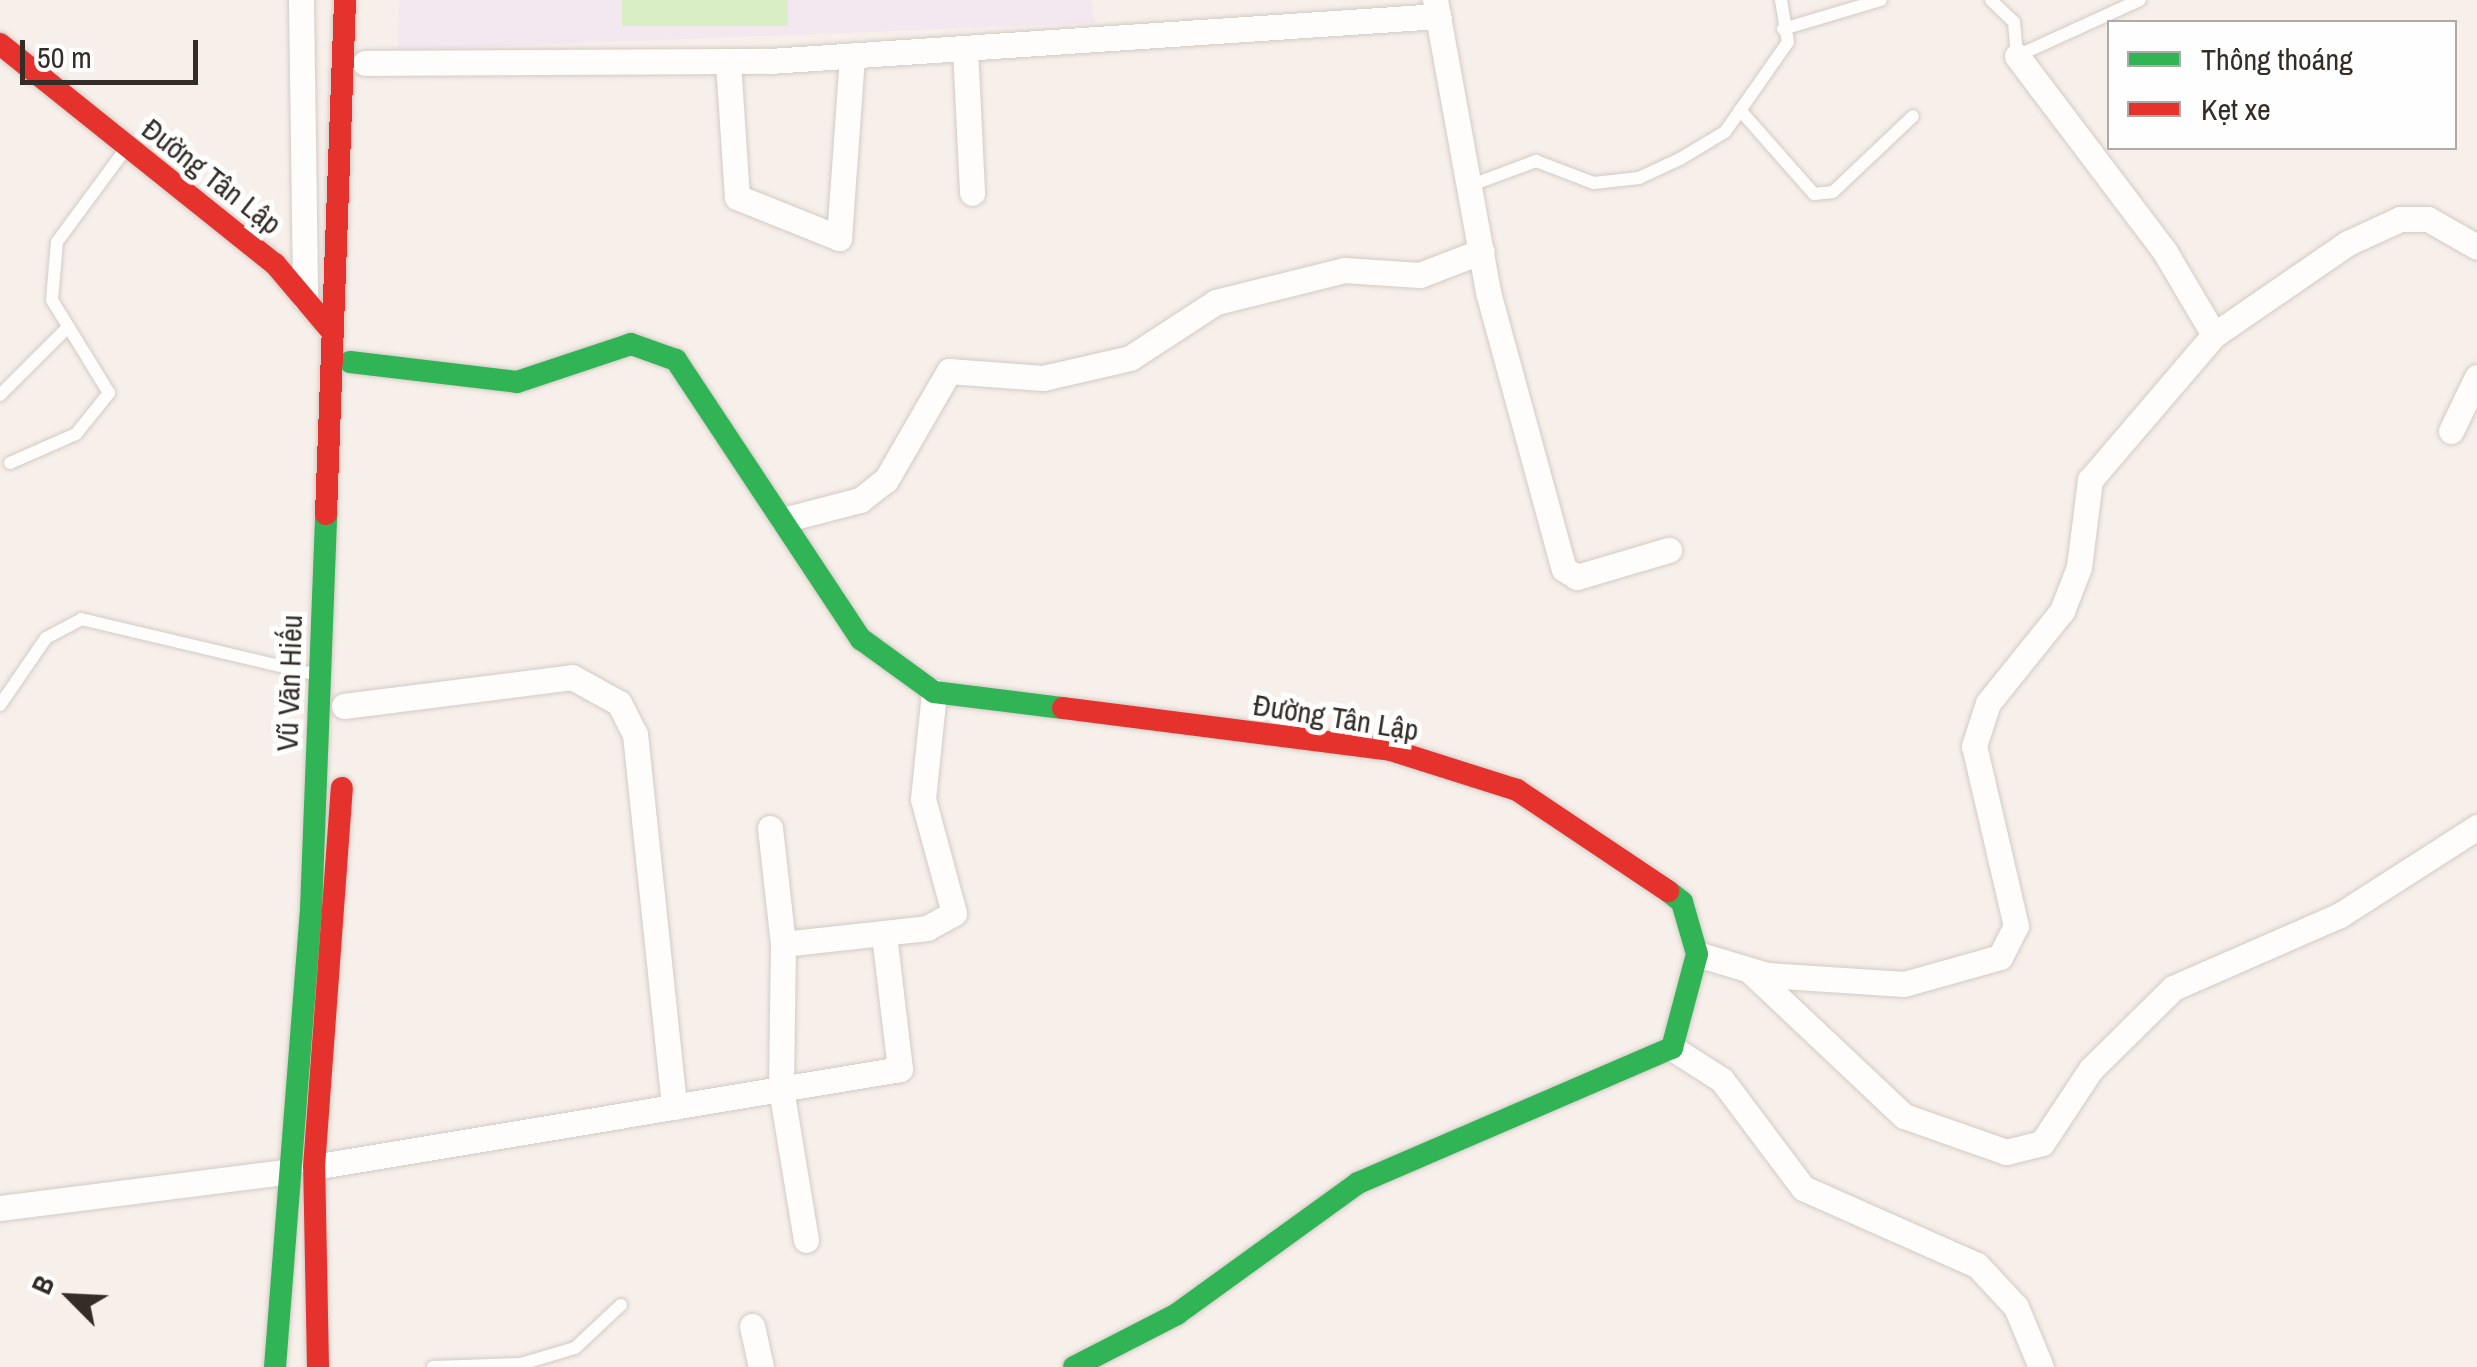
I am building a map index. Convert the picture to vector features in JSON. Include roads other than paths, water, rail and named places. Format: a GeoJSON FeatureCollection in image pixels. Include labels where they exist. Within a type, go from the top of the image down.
{"type":"FeatureCollection","features":[{"type":"Feature","properties":{"kind":"street"},"geometry":{"type":"LineString","coordinates":[[300,0],[305,298]]}},
{"type":"Feature","properties":{"kind":"street","name":"Vũ Văn Hiếu"},"geometry":{"type":"LineString","coordinates":[[275,1367],[285,1172],[311,910],[345,0]]}},
{"type":"Feature","properties":{"kind":"street","name":"Vũ Văn Hiếu"},"geometry":{"type":"LineString","coordinates":[[318,1367],[314,1167],[341,893],[350,362],[369,0]]}},
{"type":"Feature","properties":{"kind":"street"},"geometry":{"type":"LineString","coordinates":[[364,63],[728,62],[965,48],[1437,8],[1482,250],[1564,569],[1577,576],[1669,550]]}},
{"type":"Feature","properties":{"kind":"street","name":"Đường Tân Lập"},"geometry":{"type":"LineString","coordinates":[[0,44],[275,264],[330,329]]}},
{"type":"Feature","properties":{"kind":"street"},"geometry":{"type":"LineString","coordinates":[[965,48],[972,193]]}},
{"type":"Feature","properties":{"kind":"street"},"geometry":{"type":"LineString","coordinates":[[728,62],[736,196],[839,238],[852,55]]}},
{"type":"Feature","properties":{"kind":"street"},"geometry":{"type":"LineString","coordinates":[[2017,56],[2165,252],[2214,335]]}},
{"type":"Feature","properties":{"kind":"street"},"geometry":{"type":"LineString","coordinates":[[1672,1048],[1698,954],[1749,970],[1904,984],[2000,957],[2016,926],[1974,746],[1988,703],[2062,611],[2079,566],[2090,480],[2214,335],[2400,219],[2428,220],[2477,247]]}},
{"type":"Feature","properties":{"kind":"street"},"geometry":{"type":"LineString","coordinates":[[784,520],[860,500],[886,480],[949,370],[1044,378],[1130,358],[1216,302],[1344,270],[1420,276],[1482,250]]}},
{"type":"Feature","properties":{"kind":"street","name":"Đường Tân Lập"},"geometry":{"type":"LineString","coordinates":[[350,362],[413,366],[467,382],[517,382],[631,344],[676,360],[861,639],[934,692],[1392,750],[1517,790],[1621,852],[1682,902],[1698,954]]}},
{"type":"Feature","properties":{"kind":"street"},"geometry":{"type":"LineString","coordinates":[[2451,431],[2477,377]]}},
{"type":"Feature","properties":{"kind":"street"},"geometry":{"type":"LineString","coordinates":[[344,706],[572,677],[620,703],[636,734],[674,1106]]}},
{"type":"Feature","properties":{"kind":"street"},"geometry":{"type":"LineString","coordinates":[[784,944],[884,935],[954,913],[924,799],[934,692]]}},
{"type":"Feature","properties":{"kind":"street"},"geometry":{"type":"LineString","coordinates":[[770,828],[784,944],[782,1089],[806,1240]]}},
{"type":"Feature","properties":{"kind":"street"},"geometry":{"type":"LineString","coordinates":[[1749,970],[1904,1116],[2006,1152],[2042,1143],[2091,1069],[2173,988],[2340,915],[2477,828]]}},
{"type":"Feature","properties":{"kind":"street"},"geometry":{"type":"LineString","coordinates":[[314,1167],[900,1069],[884,935]]}},
{"type":"Feature","properties":{"kind":"street"},"geometry":{"type":"LineString","coordinates":[[1074,1367],[1176,1314],[1358,1183],[1672,1048]]}},
{"type":"Feature","properties":{"kind":"street"},"geometry":{"type":"LineString","coordinates":[[1672,1048],[1722,1080],[1803,1188],[1976,1264],[2016,1307],[2041,1367]]}},
{"type":"Feature","properties":{"kind":"street"},"geometry":{"type":"LineString","coordinates":[[0,1208],[285,1172]]}},
{"type":"Feature","properties":{"kind":"street"},"geometry":{"type":"LineString","coordinates":[[752,1326],[761,1367]]}},
{"type":"Feature","properties":{"kind":"lane"},"geometry":{"type":"LineString","coordinates":[[1469,186],[1536,161],[1594,183],[1639,178],[1725,132],[1788,42],[1780,0]]}},
{"type":"Feature","properties":{"kind":"lane"},"geometry":{"type":"LineString","coordinates":[[1784,28],[1880,0]]}},
{"type":"Feature","properties":{"kind":"lane"},"geometry":{"type":"LineString","coordinates":[[1990,0],[2014,22],[2017,56],[2140,0]]}},
{"type":"Feature","properties":{"kind":"lane"},"geometry":{"type":"LineString","coordinates":[[1740,110],[1814,194],[1833,192],[1914,116]]}},
{"type":"Feature","properties":{"kind":"lane"},"geometry":{"type":"LineString","coordinates":[[10,464],[76,434],[109,393],[65,330],[52,300],[57,242],[127,148]]}},
{"type":"Feature","properties":{"kind":"lane"},"geometry":{"type":"LineString","coordinates":[[0,395],[65,330]]}},
{"type":"Feature","properties":{"kind":"lane"},"geometry":{"type":"LineString","coordinates":[[0,705],[46,638],[81,619],[319,676]]}},
{"type":"Feature","properties":{"kind":"lane"},"geometry":{"type":"LineString","coordinates":[[433,1367],[522,1364],[575,1348],[621,1305]]}}]}
